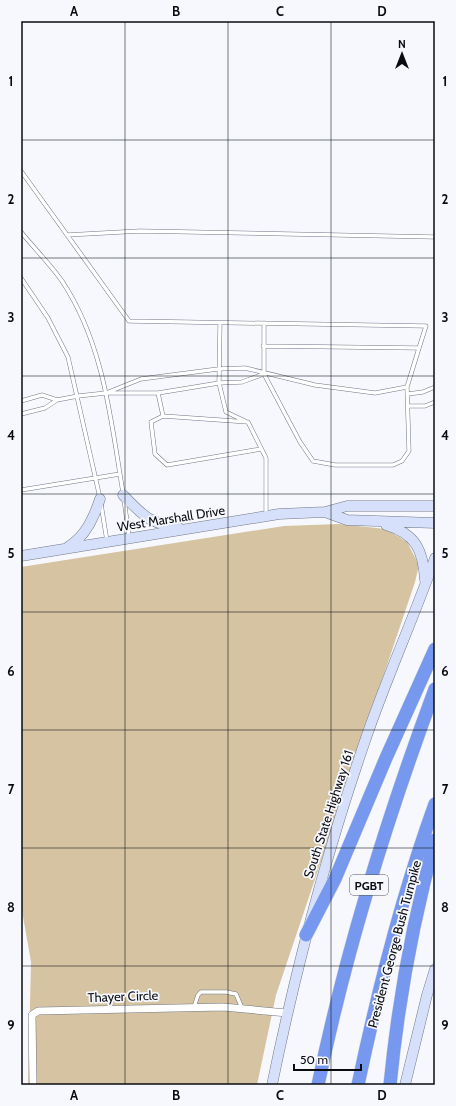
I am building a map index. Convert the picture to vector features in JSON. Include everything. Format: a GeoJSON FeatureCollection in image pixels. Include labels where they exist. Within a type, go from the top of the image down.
{"type":"FeatureCollection","features":[{"type":"Feature","properties":{"kind":"highway"},"geometry":{"type":"LineString","coordinates":[[306,935],[335,879],[386,758],[435,649]]}},
{"type":"Feature","properties":{"kind":"highway","name":"PGBT"},"geometry":{"type":"LineString","coordinates":[[318,1085],[350,950],[367,889],[408,760],[435,689]]}},
{"type":"Feature","properties":{"kind":"highway","name":"President George Bush Turnpike"},"geometry":{"type":"LineString","coordinates":[[358,1085],[395,932],[435,804]]}},
{"type":"Feature","properties":{"kind":"highway"},"geometry":{"type":"LineString","coordinates":[[390,1085],[395,1039],[413,929],[435,840]]}},
{"type":"Feature","properties":{"kind":"main road"},"geometry":{"type":"LineString","coordinates":[[123,494],[140,513],[157,523],[187,529]]}},
{"type":"Feature","properties":{"kind":"main road"},"geometry":{"type":"LineString","coordinates":[[65,549],[74,544],[86,530],[94,517],[100,498]]}},
{"type":"Feature","properties":{"kind":"main road","name":"West Marshall Drive"},"geometry":{"type":"LineString","coordinates":[[21,556],[266,516],[325,512],[346,506],[435,506]]}},
{"type":"Feature","properties":{"kind":"main road","name":"West Marshall Drive"},"geometry":{"type":"LineString","coordinates":[[325,512],[347,520],[435,523]]}},
{"type":"Feature","properties":{"kind":"main road"},"geometry":{"type":"LineString","coordinates":[[374,522],[394,528],[406,534],[416,544],[422,553],[425,585]]}},
{"type":"Feature","properties":{"kind":"main road","name":"South State Highway 161"},"geometry":{"type":"LineString","coordinates":[[272,1085],[287,1012],[322,875],[365,740],[435,558]]}},
{"type":"Feature","properties":{"kind":"main road"},"geometry":{"type":"LineString","coordinates":[[405,1085],[427,994],[435,969]]}},
{"type":"Feature","properties":{"kind":"street","name":"Thayer Circle"},"geometry":{"type":"LineString","coordinates":[[33,1085],[32,1015],[38,1011],[194,1007],[242,1008],[287,1012]]}},
{"type":"Feature","properties":{"kind":"lane"},"geometry":{"type":"LineString","coordinates":[[21,171],[129,321],[220,322],[426,326],[407,387],[408,451],[402,461],[393,465],[336,465],[314,461],[300,442],[264,374],[264,323]]}},
{"type":"Feature","properties":{"kind":"lane"},"geometry":{"type":"LineString","coordinates":[[67,235],[140,231],[435,237]]}},
{"type":"Feature","properties":{"kind":"lane"},"geometry":{"type":"LineString","coordinates":[[21,232],[62,281],[85,322],[102,372],[130,538]]}},
{"type":"Feature","properties":{"kind":"lane"},"geometry":{"type":"LineString","coordinates":[[21,278],[48,318],[68,357],[96,479],[107,541]]}},
{"type":"Feature","properties":{"kind":"lane"},"geometry":{"type":"LineString","coordinates":[[220,322],[218,369],[219,383],[226,412],[248,422],[266,458],[266,516]]}},
{"type":"Feature","properties":{"kind":"lane"},"geometry":{"type":"LineString","coordinates":[[263,346],[419,348]]}},
{"type":"Feature","properties":{"kind":"lane"},"geometry":{"type":"LineString","coordinates":[[106,393],[141,379],[218,369],[245,368],[315,386],[375,393],[407,387]]}},
{"type":"Feature","properties":{"kind":"lane"},"geometry":{"type":"LineString","coordinates":[[21,414],[46,408],[57,400],[78,396],[106,393],[158,393],[219,383],[242,382],[264,374]]}},
{"type":"Feature","properties":{"kind":"lane"},"geometry":{"type":"LineString","coordinates":[[408,394],[423,392],[435,387]]}},
{"type":"Feature","properties":{"kind":"lane"},"geometry":{"type":"LineString","coordinates":[[158,393],[163,416]]}},
{"type":"Feature","properties":{"kind":"lane"},"geometry":{"type":"LineString","coordinates":[[21,401],[42,395],[57,400]]}},
{"type":"Feature","properties":{"kind":"lane"},"geometry":{"type":"LineString","coordinates":[[408,406],[425,406],[435,402]]}},
{"type":"Feature","properties":{"kind":"lane"},"geometry":{"type":"LineString","coordinates":[[248,422],[163,416],[151,422],[155,454],[167,465],[261,449]]}},
{"type":"Feature","properties":{"kind":"lane"},"geometry":{"type":"LineString","coordinates":[[21,490],[120,474]]}},
{"type":"Feature","properties":{"kind":"lane"},"geometry":{"type":"LineString","coordinates":[[194,1007],[198,995],[201,992],[226,992],[236,994],[242,1008]]}},
{"type":"Feature","properties":{"kind":"shaded area"},"geometry":{"type":"Polygon","coordinates":[[[338,524],[386,529],[407,542],[419,565],[415,582],[276,995],[257,1085],[28,1085],[31,962],[21,905],[21,567],[284,526],[338,524]]]}}]}
